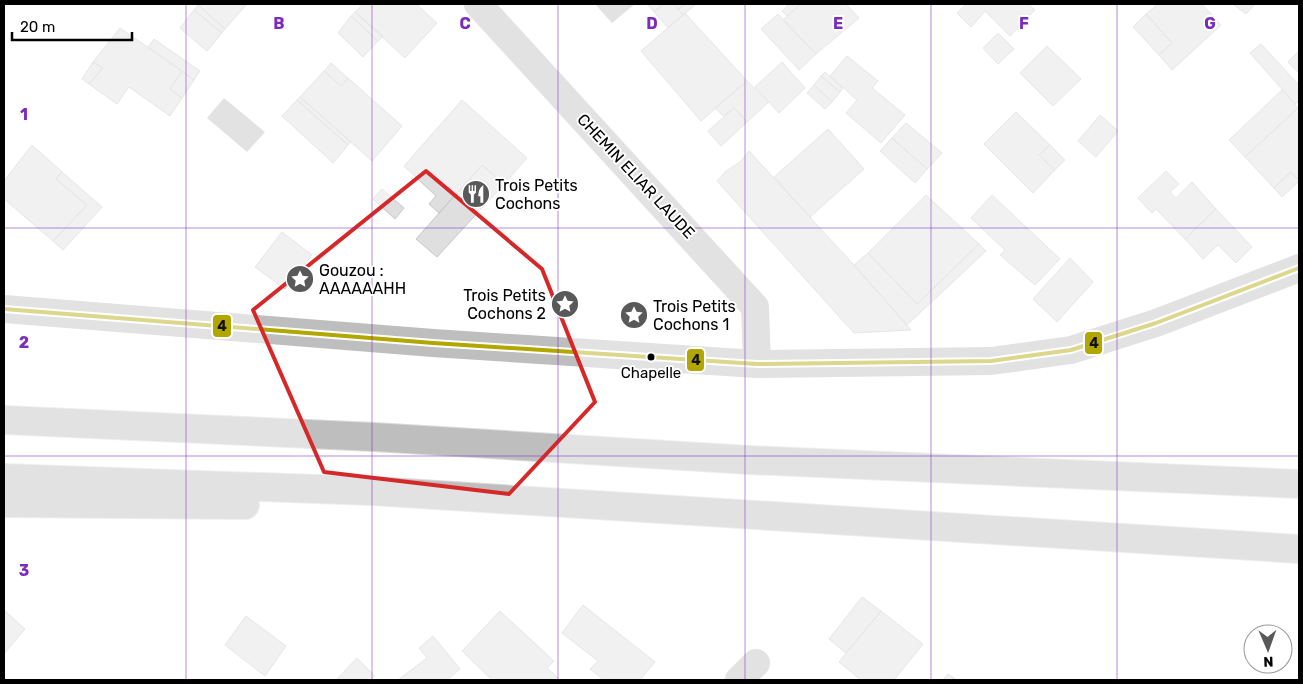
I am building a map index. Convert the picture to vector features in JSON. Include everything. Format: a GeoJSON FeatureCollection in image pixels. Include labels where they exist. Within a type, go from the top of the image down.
{"type":"FeatureCollection","features":[{"type":"Feature","properties":{"kind":"main road","name":"CHEMIN ELIAR LAUDE"},"geometry":{"type":"LineString","coordinates":[[478,4],[756,307],[757,364]]}},
{"type":"Feature","properties":{"kind":"main road"},"geometry":{"type":"LineString","coordinates":[[4,309],[433,344],[757,364],[991,361],[1071,350],[1156,323],[1299,268]]}},
{"type":"Feature","properties":{"kind":"main road"},"geometry":{"type":"LineString","coordinates":[[4,420],[384,437],[769,460],[1299,484]]}},
{"type":"Feature","properties":{"kind":"main road"},"geometry":{"type":"LineString","coordinates":[[4,478],[372,491],[1299,549]]}},
{"type":"Feature","properties":{"kind":"main road"},"geometry":{"type":"LineString","coordinates":[[4,503],[284,505],[745,515]]}},
{"type":"Feature","properties":{"kind":"highlighted area"},"geometry":{"type":"Polygon","coordinates":[[[426,171],[542,269],[595,402],[509,494],[324,472],[253,310],[426,171]]]}},
{"type":"Feature","properties":{"kind":"shaded area"},"geometry":{"type":"Polygon","coordinates":[[[595,4],[635,4],[612,23],[595,4]]]}},
{"type":"Feature","properties":{"kind":"shaded area"},"geometry":{"type":"Polygon","coordinates":[[[224,98],[265,132],[247,152],[207,118],[224,98]]]}},
{"type":"Feature","properties":{"kind":"building"},"geometry":{"type":"Polygon","coordinates":[[[197,4],[247,4],[225,29],[197,4]]]}},
{"type":"Feature","properties":{"kind":"building"},"geometry":{"type":"Polygon","coordinates":[[[363,4],[416,4],[437,23],[405,58],[355,12],[363,4]]]}},
{"type":"Feature","properties":{"kind":"building"},"geometry":{"type":"Polygon","coordinates":[[[647,4],[664,4],[654,12],[647,4]]]}},
{"type":"Feature","properties":{"kind":"building"},"geometry":{"type":"Polygon","coordinates":[[[664,4],[674,4],[683,15],[668,28],[654,12],[664,4]]]}},
{"type":"Feature","properties":{"kind":"building"},"geometry":{"type":"Polygon","coordinates":[[[674,4],[685,4],[678,9],[674,4]]]}},
{"type":"Feature","properties":{"kind":"building"},"geometry":{"type":"Polygon","coordinates":[[[685,4],[696,4],[683,15],[678,9],[685,4]]]}},
{"type":"Feature","properties":{"kind":"building"},"geometry":{"type":"Polygon","coordinates":[[[789,4],[801,4],[787,16],[782,11],[789,4]]]}},
{"type":"Feature","properties":{"kind":"building"},"geometry":{"type":"Polygon","coordinates":[[[801,4],[846,4],[859,18],[816,54],[783,20],[801,4]]]}},
{"type":"Feature","properties":{"kind":"building"},"geometry":{"type":"Polygon","coordinates":[[[966,4],[1028,4],[1035,10],[1010,36],[985,11],[971,27],[957,13],[966,4]]]}},
{"type":"Feature","properties":{"kind":"building"},"geometry":{"type":"Polygon","coordinates":[[[1158,4],[1202,4],[1221,25],[1172,70],[1159,55],[1172,43],[1146,14],[1158,4]]]}},
{"type":"Feature","properties":{"kind":"building"},"geometry":{"type":"Polygon","coordinates":[[[1233,4],[1255,4],[1246,14],[1233,4]]]}},
{"type":"Feature","properties":{"kind":"building"},"geometry":{"type":"Polygon","coordinates":[[[198,5],[225,29],[222,33],[194,10],[198,5]]]}},
{"type":"Feature","properties":{"kind":"building"},"geometry":{"type":"Polygon","coordinates":[[[194,10],[222,33],[207,51],[180,28],[194,10]]]}},
{"type":"Feature","properties":{"kind":"building"},"geometry":{"type":"Polygon","coordinates":[[[355,12],[383,36],[378,41],[351,16],[355,12]]]}},
{"type":"Feature","properties":{"kind":"building"},"geometry":{"type":"Polygon","coordinates":[[[685,13],[747,81],[701,121],[641,51],[685,13]]]}},
{"type":"Feature","properties":{"kind":"building"},"geometry":{"type":"Polygon","coordinates":[[[778,14],[816,54],[799,70],[761,29],[778,14]]]}},
{"type":"Feature","properties":{"kind":"building"},"geometry":{"type":"Polygon","coordinates":[[[1146,14],[1172,43],[1159,55],[1133,27],[1146,14]]]}},
{"type":"Feature","properties":{"kind":"building"},"geometry":{"type":"Polygon","coordinates":[[[351,16],[378,41],[363,57],[338,33],[351,16]]]}},
{"type":"Feature","properties":{"kind":"building"},"geometry":{"type":"Polygon","coordinates":[[[120,28],[182,71],[170,89],[182,98],[170,116],[129,87],[117,104],[89,84],[103,68],[93,62],[120,28]]]}},
{"type":"Feature","properties":{"kind":"building"},"geometry":{"type":"Polygon","coordinates":[[[998,33],[1014,49],[998,64],[983,48],[998,33]]]}},
{"type":"Feature","properties":{"kind":"building"},"geometry":{"type":"Polygon","coordinates":[[[154,39],[200,71],[194,80],[148,47],[154,39]]]}},
{"type":"Feature","properties":{"kind":"building"},"geometry":{"type":"Polygon","coordinates":[[[1261,44],[1299,85],[1299,101],[1295,104],[1250,53],[1261,44]]]}},
{"type":"Feature","properties":{"kind":"building"},"geometry":{"type":"Polygon","coordinates":[[[1047,46],[1081,79],[1053,106],[1020,73],[1047,46]]]}},
{"type":"Feature","properties":{"kind":"building"},"geometry":{"type":"Polygon","coordinates":[[[1299,51],[1299,73],[1288,62],[1299,51]]]}},
{"type":"Feature","properties":{"kind":"building"},"geometry":{"type":"Polygon","coordinates":[[[847,56],[878,81],[872,88],[905,115],[881,143],[846,113],[857,100],[830,76],[847,56]]]}},
{"type":"Feature","properties":{"kind":"building"},"geometry":{"type":"Polygon","coordinates":[[[93,62],[103,68],[89,84],[82,79],[93,62]]]}},
{"type":"Feature","properties":{"kind":"building"},"geometry":{"type":"Polygon","coordinates":[[[782,62],[805,88],[779,113],[755,87],[782,62]]]}},
{"type":"Feature","properties":{"kind":"building"},"geometry":{"type":"Polygon","coordinates":[[[331,63],[348,78],[341,86],[324,71],[331,63]]]}},
{"type":"Feature","properties":{"kind":"building"},"geometry":{"type":"Polygon","coordinates":[[[182,71],[194,80],[182,98],[170,89],[182,71]]]}},
{"type":"Feature","properties":{"kind":"building"},"geometry":{"type":"Polygon","coordinates":[[[324,71],[341,86],[348,78],[402,126],[372,161],[300,97],[324,71]]]}},
{"type":"Feature","properties":{"kind":"building"},"geometry":{"type":"Polygon","coordinates":[[[825,72],[843,88],[840,92],[821,76],[825,72]]]}},
{"type":"Feature","properties":{"kind":"building"},"geometry":{"type":"Polygon","coordinates":[[[821,76],[840,92],[832,102],[814,85],[821,76]]]}},
{"type":"Feature","properties":{"kind":"building"},"geometry":{"type":"Polygon","coordinates":[[[747,81],[769,102],[747,122],[734,108],[723,116],[715,108],[747,81]]]}},
{"type":"Feature","properties":{"kind":"building"},"geometry":{"type":"Polygon","coordinates":[[[814,85],[832,102],[825,109],[807,93],[814,85]]]}},
{"type":"Feature","properties":{"kind":"building"},"geometry":{"type":"Polygon","coordinates":[[[1282,90],[1298,108],[1245,157],[1229,140],[1282,90]]]}},
{"type":"Feature","properties":{"kind":"building"},"geometry":{"type":"Polygon","coordinates":[[[300,97],[351,142],[348,145],[297,100],[300,97]]]}},
{"type":"Feature","properties":{"kind":"building"},"geometry":{"type":"Polygon","coordinates":[[[297,100],[348,145],[333,163],[282,116],[297,100]]]}},
{"type":"Feature","properties":{"kind":"building"},"geometry":{"type":"Polygon","coordinates":[[[462,100],[527,158],[504,184],[482,165],[439,213],[429,204],[436,196],[404,166],[462,100]]]}},
{"type":"Feature","properties":{"kind":"building"},"geometry":{"type":"Polygon","coordinates":[[[734,108],[747,122],[721,146],[708,131],[734,108]]]}},
{"type":"Feature","properties":{"kind":"building"},"geometry":{"type":"Polygon","coordinates":[[[1298,108],[1299,180],[1291,172],[1274,188],[1245,157],[1298,108]]]}},
{"type":"Feature","properties":{"kind":"building"},"geometry":{"type":"Polygon","coordinates":[[[1016,112],[1050,145],[1039,155],[1055,170],[1033,193],[984,144],[1016,112]]]}},
{"type":"Feature","properties":{"kind":"building"},"geometry":{"type":"Polygon","coordinates":[[[1100,115],[1118,131],[1096,157],[1078,141],[1100,115]]]}},
{"type":"Feature","properties":{"kind":"building"},"geometry":{"type":"Polygon","coordinates":[[[906,123],[942,153],[927,169],[892,138],[906,123]]]}},
{"type":"Feature","properties":{"kind":"building"},"geometry":{"type":"Polygon","coordinates":[[[828,129],[864,169],[810,217],[774,177],[828,129]]]}},
{"type":"Feature","properties":{"kind":"building"},"geometry":{"type":"Polygon","coordinates":[[[892,138],[927,169],[915,183],[880,151],[892,138]]]}},
{"type":"Feature","properties":{"kind":"building"},"geometry":{"type":"Polygon","coordinates":[[[32,145],[62,172],[56,179],[87,205],[53,241],[4,199],[4,181],[32,145]]]}},
{"type":"Feature","properties":{"kind":"building"},"geometry":{"type":"Polygon","coordinates":[[[1050,145],[1065,160],[1055,170],[1039,155],[1050,145]]]}},
{"type":"Feature","properties":{"kind":"building"},"geometry":{"type":"Polygon","coordinates":[[[749,151],[911,330],[854,333],[717,181],[725,172],[740,162],[749,151]]]}},
{"type":"Feature","properties":{"kind":"building"},"geometry":{"type":"Polygon","coordinates":[[[482,165],[504,184],[437,257],[416,239],[482,165]]]}},
{"type":"Feature","properties":{"kind":"building"},"geometry":{"type":"Polygon","coordinates":[[[1166,171],[1179,184],[1170,192],[1176,198],[1192,182],[1216,209],[1185,239],[1156,209],[1152,213],[1138,198],[1166,171]]]}},
{"type":"Feature","properties":{"kind":"building"},"geometry":{"type":"Polygon","coordinates":[[[62,172],[102,207],[63,250],[53,241],[87,205],[56,179],[62,172]]]}},
{"type":"Feature","properties":{"kind":"building"},"geometry":{"type":"Polygon","coordinates":[[[1291,172],[1299,181],[1282,197],[1274,188],[1291,172]]]}},
{"type":"Feature","properties":{"kind":"building"},"geometry":{"type":"Polygon","coordinates":[[[382,189],[404,208],[395,219],[373,199],[382,189]]]}},
{"type":"Feature","properties":{"kind":"building"},"geometry":{"type":"Polygon","coordinates":[[[926,195],[979,244],[917,304],[868,253],[926,195]]]}},
{"type":"Feature","properties":{"kind":"building"},"geometry":{"type":"Polygon","coordinates":[[[992,195],[1060,259],[1035,285],[1000,255],[1005,250],[971,218],[992,195]]]}},
{"type":"Feature","properties":{"kind":"building"},"geometry":{"type":"Polygon","coordinates":[[[1216,209],[1252,247],[1236,263],[1218,245],[1203,259],[1185,239],[1216,209]]]}},
{"type":"Feature","properties":{"kind":"building"},"geometry":{"type":"Polygon","coordinates":[[[282,232],[312,255],[285,289],[255,267],[282,232]]]}},
{"type":"Feature","properties":{"kind":"building"},"geometry":{"type":"Polygon","coordinates":[[[979,244],[986,251],[907,325],[854,265],[868,253],[917,304],[979,244]]]}},
{"type":"Feature","properties":{"kind":"building"},"geometry":{"type":"Polygon","coordinates":[[[1070,258],[1093,282],[1057,322],[1033,299],[1070,258]]]}},
{"type":"Feature","properties":{"kind":"building"},"geometry":{"type":"Polygon","coordinates":[[[862,597],[881,611],[846,653],[829,639],[862,597]]]}},
{"type":"Feature","properties":{"kind":"building"},"geometry":{"type":"Polygon","coordinates":[[[583,605],[655,662],[640,680],[604,680],[590,669],[598,661],[562,633],[583,605]]]}},
{"type":"Feature","properties":{"kind":"building"},"geometry":{"type":"Polygon","coordinates":[[[4,610],[25,629],[4,654],[4,610]]]}},
{"type":"Feature","properties":{"kind":"building"},"geometry":{"type":"Polygon","coordinates":[[[500,611],[554,661],[547,668],[560,680],[492,680],[462,651],[500,611]]]}},
{"type":"Feature","properties":{"kind":"building"},"geometry":{"type":"Polygon","coordinates":[[[881,611],[923,644],[894,680],[861,680],[839,662],[881,611]]]}},
{"type":"Feature","properties":{"kind":"building"},"geometry":{"type":"Polygon","coordinates":[[[246,616],[286,646],[265,676],[225,645],[246,616]]]}},
{"type":"Feature","properties":{"kind":"building"},"geometry":{"type":"Polygon","coordinates":[[[433,636],[460,669],[447,680],[398,680],[427,658],[419,648],[433,636]]]}},
{"type":"Feature","properties":{"kind":"building"},"geometry":{"type":"Polygon","coordinates":[[[357,658],[375,676],[371,680],[336,680],[357,658]]]}},
{"type":"Feature","properties":{"kind":"building"},"geometry":{"type":"Polygon","coordinates":[[[948,674],[957,680],[943,680],[948,674]]]}},
{"type":"Feature","properties":{"kind":"transit line","name":"4"},"geometry":{"type":"LineString","coordinates":[[4,309],[433,343],[757,364],[991,361],[1071,350],[1156,323],[1299,268]]}},
{"type":"Feature","properties":{"kind":"place","name":"Trois Petits Cochons"},"geometry":{"type":"Point","coordinates":[476,194]}},
{"type":"Feature","properties":{"kind":"place","name":"Gouzou : AAAAAAHH"},"geometry":{"type":"Point","coordinates":[300,279]}},
{"type":"Feature","properties":{"kind":"place","name":"Trois Petits Cochons 2"},"geometry":{"type":"Point","coordinates":[565,304]}},
{"type":"Feature","properties":{"kind":"place","name":"Trois Petits Cochons 1"},"geometry":{"type":"Point","coordinates":[634,315]}},
{"type":"Feature","properties":{"kind":"place","name":"Chapelle"},"geometry":{"type":"Point","coordinates":[651,357]}}]}
